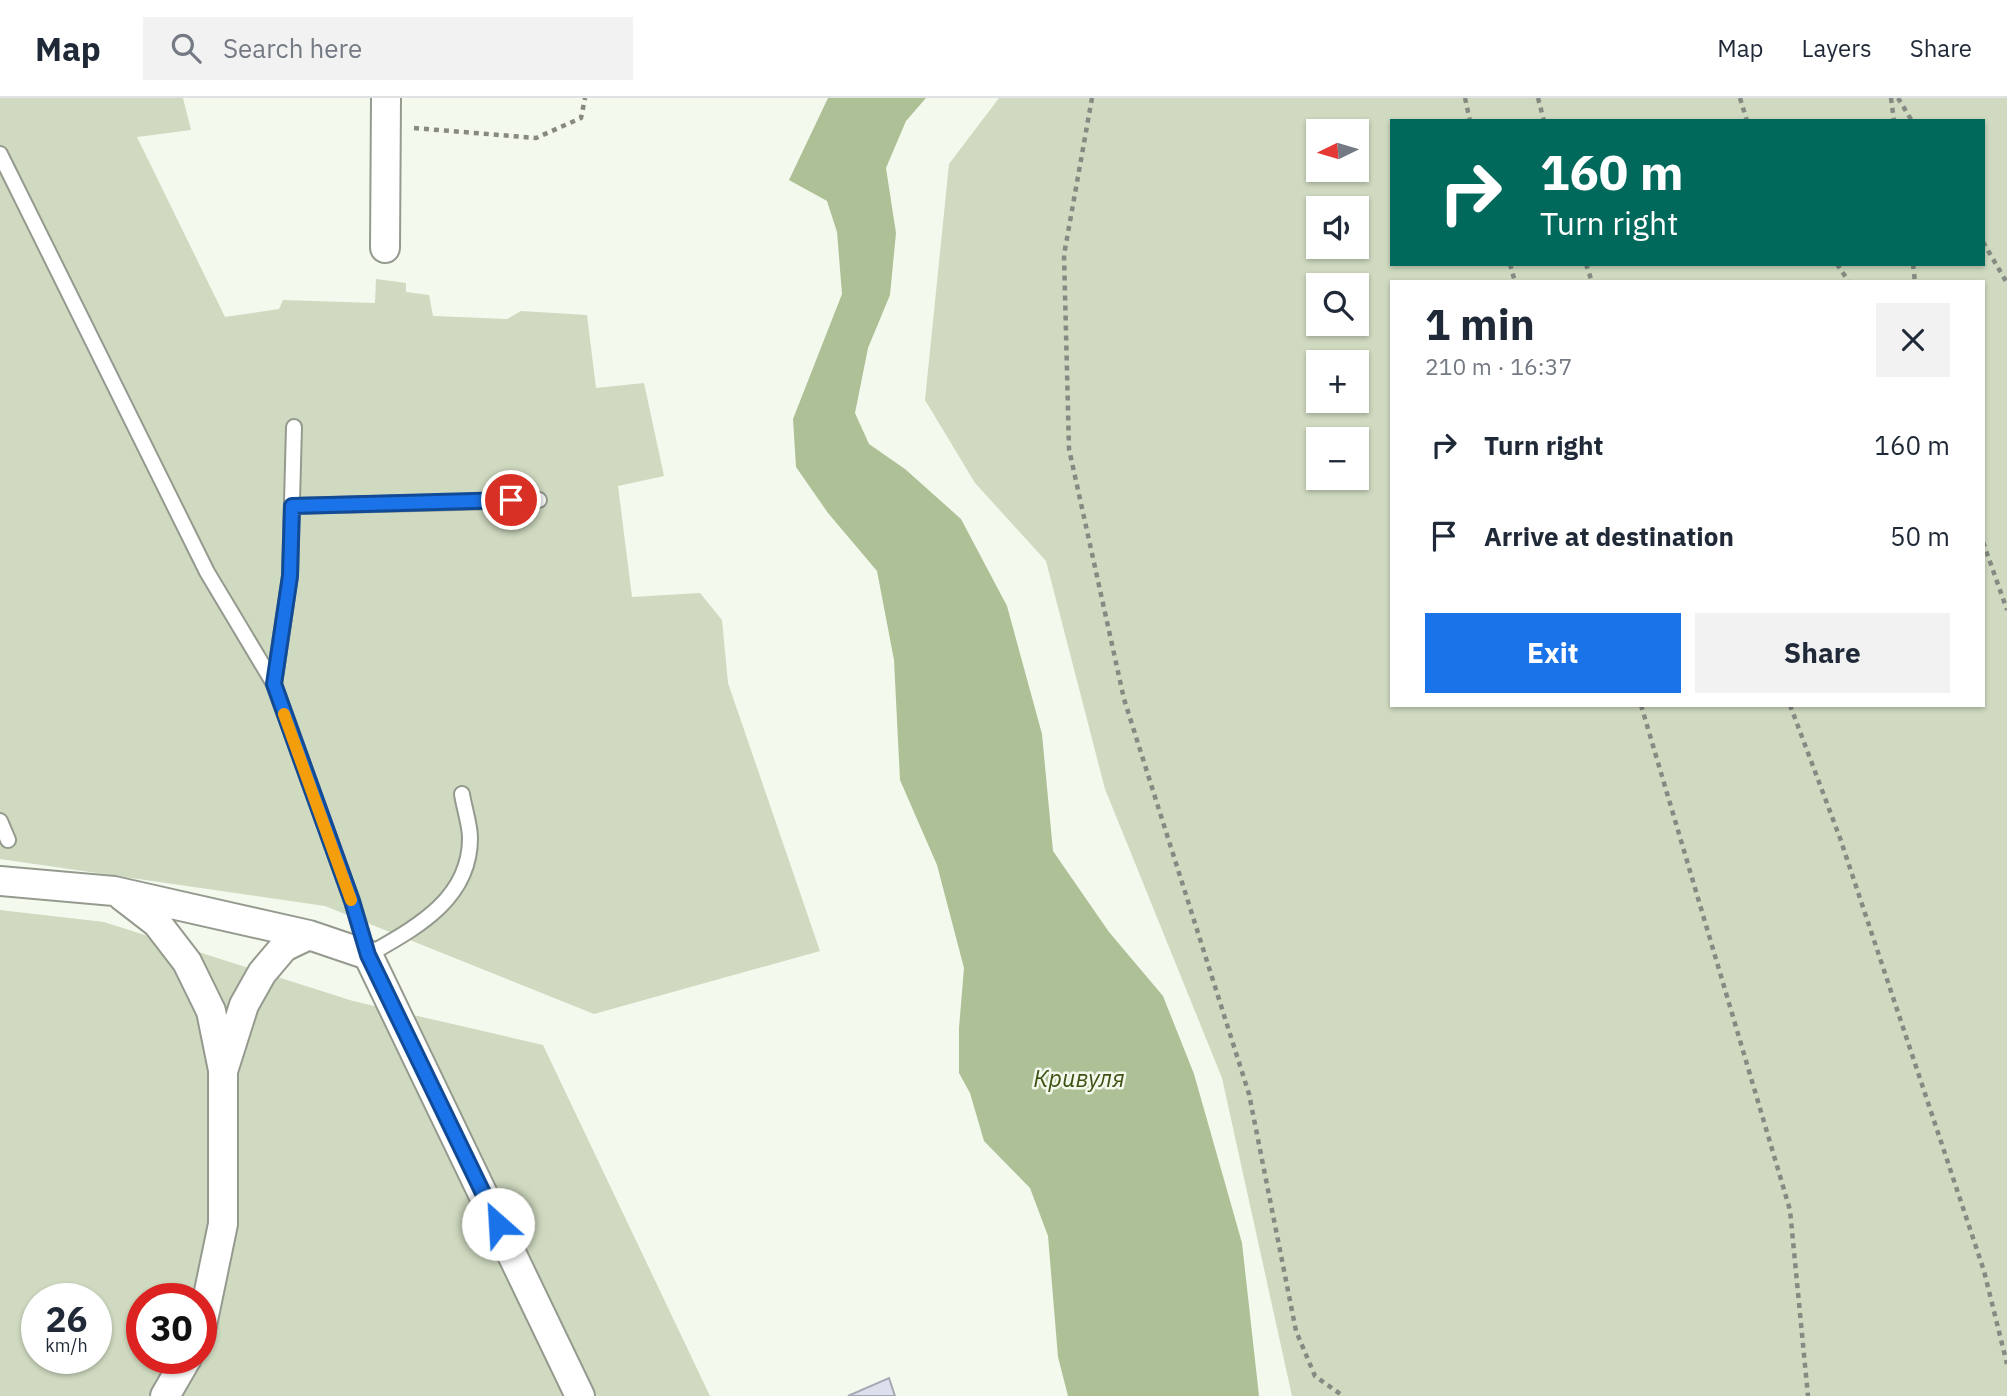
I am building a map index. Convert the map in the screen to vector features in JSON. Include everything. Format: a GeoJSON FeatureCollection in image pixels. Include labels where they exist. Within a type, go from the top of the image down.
{"type":"FeatureCollection","features":[{"type":"Feature","properties":{"kind":"street"},"geometry":{"type":"LineString","coordinates":[[385,248],[386,112]]}},
{"type":"Feature","properties":{"kind":"street"},"geometry":{"type":"LineString","coordinates":[[0,881],[114,891],[309,934],[368,955],[580,1396]]}},
{"type":"Feature","properties":{"kind":"street"},"geometry":{"type":"LineString","coordinates":[[114,891],[157,923],[187,962],[211,1012],[223,1070],[223,1224],[211,1283]]}},
{"type":"Feature","properties":{"kind":"street"},"geometry":{"type":"LineString","coordinates":[[223,1070],[244,1005],[262,973],[284,947],[309,934]]}},
{"type":"Feature","properties":{"kind":"street"},"geometry":{"type":"LineString","coordinates":[[166,1396],[178,1374]]}},
{"type":"Feature","properties":{"kind":"lane"},"geometry":{"type":"LineString","coordinates":[[0,154],[207,572],[274,684],[352,901],[368,955],[423,923],[454,891],[466,866],[470,837],[461,794]]}},
{"type":"Feature","properties":{"kind":"lane"},"geometry":{"type":"LineString","coordinates":[[274,684],[290,576],[294,427]]}},
{"type":"Feature","properties":{"kind":"lane"},"geometry":{"type":"LineString","coordinates":[[292,506],[539,500]]}},
{"type":"Feature","properties":{"kind":"lane"},"geometry":{"type":"LineString","coordinates":[[0,821],[8,840]]}},
{"type":"Feature","properties":{"kind":"path"},"geometry":{"type":"LineString","coordinates":[[386,112],[536,138],[581,118],[585,98]]}},
{"type":"Feature","properties":{"kind":"path"},"geometry":{"type":"LineString","coordinates":[[1093,98],[1064,255],[1069,449],[1124,699],[1249,1094],[1296,1331],[1315,1376],[1343,1396]]}},
{"type":"Feature","properties":{"kind":"path"},"geometry":{"type":"LineString","coordinates":[[1465,98],[1470,119]]}},
{"type":"Feature","properties":{"kind":"path"},"geometry":{"type":"LineString","coordinates":[[1538,98],[1543,119]]}},
{"type":"Feature","properties":{"kind":"path"},"geometry":{"type":"LineString","coordinates":[[1740,98],[1746,119]]}},
{"type":"Feature","properties":{"kind":"path"},"geometry":{"type":"LineString","coordinates":[[1891,98],[1894,119]]}},
{"type":"Feature","properties":{"kind":"path"},"geometry":{"type":"LineString","coordinates":[[1898,98],[1911,119]]}},
{"type":"Feature","properties":{"kind":"path"},"geometry":{"type":"LineString","coordinates":[[1985,245],[2007,283]]}},
{"type":"Feature","properties":{"kind":"path"},"geometry":{"type":"LineString","coordinates":[[1985,548],[2007,610]]}},
{"type":"Feature","properties":{"kind":"path"},"geometry":{"type":"LineString","coordinates":[[1642,707],[1790,1210],[1808,1396]]}},
{"type":"Feature","properties":{"kind":"path"},"geometry":{"type":"LineString","coordinates":[[1791,707],[1840,838],[1984,1272],[2007,1364]]}},
{"type":"Feature","properties":{"kind":"shaded area"},"geometry":{"type":"Polygon","coordinates":[[[0,98],[183,98],[191,130],[137,137],[225,317],[279,309],[283,300],[375,303],[376,279],[406,283],[406,292],[429,295],[433,316],[507,319],[521,311],[587,315],[596,388],[644,383],[664,476],[618,486],[632,597],[700,593],[722,620],[728,683],[820,951],[594,1014],[325,906],[0,859],[0,98]]]}},
{"type":"Feature","properties":{"kind":"shaded area"},"geometry":{"type":"Polygon","coordinates":[[[999,98],[2007,98],[2007,1396],[1292,1396],[1222,1078],[1105,789],[1046,561],[975,483],[925,400],[949,164],[999,98]]]}},
{"type":"Feature","properties":{"kind":"shaded area"},"geometry":{"type":"Polygon","coordinates":[[[0,910],[104,922],[353,1001],[543,1045],[710,1396],[0,1396],[0,910]]]}},
{"type":"Feature","properties":{"kind":"water","name":"Кривуля"},"geometry":{"type":"Polygon","coordinates":[[[828,98],[926,98],[906,121],[886,168],[896,233],[890,295],[868,348],[855,413],[869,444],[905,469],[961,519],[1007,606],[1042,734],[1053,851],[1109,932],[1163,996],[1194,1074],[1242,1243],[1259,1396],[1068,1396],[1058,1357],[1048,1236],[1030,1188],[984,1141],[970,1093],[959,1073],[959,1028],[964,968],[937,865],[900,780],[894,660],[877,571],[828,513],[796,467],[793,419],[842,294],[837,232],[827,201],[789,180],[828,98]]]}},
{"type":"Feature","properties":{"kind":"building"},"geometry":{"type":"Polygon","coordinates":[[[889,1378],[895,1396],[848,1396],[889,1378]]]}},
{"type":"Feature","properties":{"kind":"slow traffic"},"geometry":{"type":"LineString","coordinates":[[284,714],[351,900]]}},
{"type":"Feature","properties":{"kind":"route"},"geometry":{"type":"LineString","coordinates":[[498,1224],[368,955],[352,901],[274,684],[290,576],[292,506],[511,500]]}}]}
